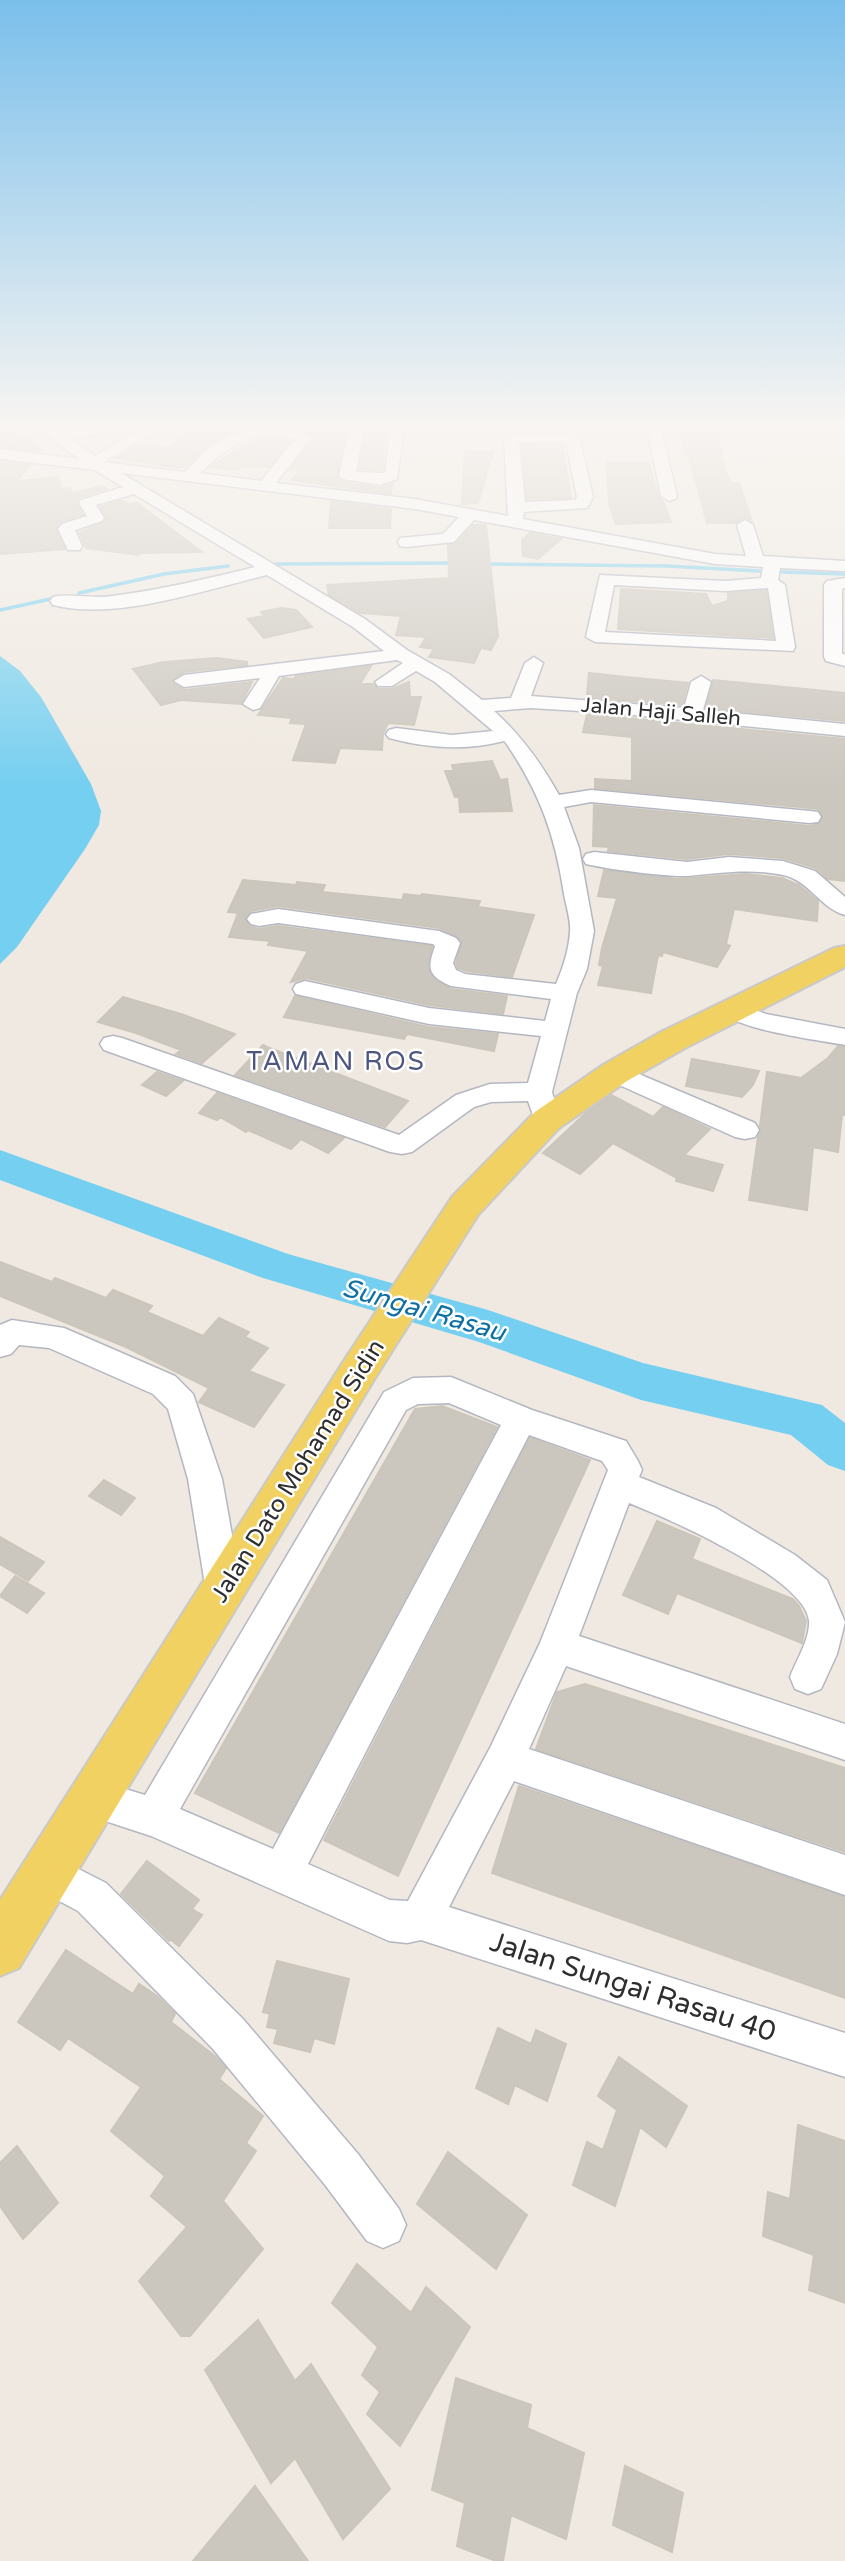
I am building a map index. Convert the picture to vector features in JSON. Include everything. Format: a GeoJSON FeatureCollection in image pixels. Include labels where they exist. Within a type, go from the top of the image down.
{"type":"FeatureCollection","features":[{"type":"Feature","properties":{"kind":"main road","name":"Jalan Dato Mohamad Sidin"},"geometry":{"type":"LineString","coordinates":[[0,1949],[49,1874],[92,1798],[224,1591],[361,1367],[465,1206],[543,1106],[615,1073],[733,1010],[844,956]]}},
{"type":"Feature","properties":{"kind":"street"},"geometry":{"type":"LineString","coordinates":[[113,1044],[390,1143],[411,1142],[465,1101],[490,1093],[543,1106],[556,1030],[565,993],[575,969],[582,931],[569,848],[552,803],[534,769],[507,734],[478,706],[442,678],[408,659],[359,623],[235,548]]}},
{"type":"Feature","properties":{"kind":"street"},"geometry":{"type":"LineString","coordinates":[[681,548],[843,578]]}},
{"type":"Feature","properties":{"kind":"street"},"geometry":{"type":"LineString","coordinates":[[753,548],[753,562]]}},
{"type":"Feature","properties":{"kind":"street"},"geometry":{"type":"LineString","coordinates":[[769,583],[772,564]]}},
{"type":"Feature","properties":{"kind":"street"},"geometry":{"type":"LineString","coordinates":[[59,601],[116,601],[270,569]]}},
{"type":"Feature","properties":{"kind":"street"},"geometry":{"type":"LineString","coordinates":[[841,659],[833,657],[839,623],[833,585],[843,578]]}},
{"type":"Feature","properties":{"kind":"street"},"geometry":{"type":"LineString","coordinates":[[606,579],[725,586],[769,583],[776,585],[786,647],[595,638],[606,579]]}},
{"type":"Feature","properties":{"kind":"street"},"geometry":{"type":"LineString","coordinates":[[184,681],[408,659]]}},
{"type":"Feature","properties":{"kind":"street"},"geometry":{"type":"LineString","coordinates":[[385,682],[408,659]]}},
{"type":"Feature","properties":{"kind":"street"},"geometry":{"type":"LineString","coordinates":[[519,703],[534,663]]}},
{"type":"Feature","properties":{"kind":"street"},"geometry":{"type":"LineString","coordinates":[[253,704],[269,680],[271,671]]}},
{"type":"Feature","properties":{"kind":"street"},"geometry":{"type":"LineString","coordinates":[[692,715],[701,682]]}},
{"type":"Feature","properties":{"kind":"street","name":"Jalan Haji Salleh"},"geometry":{"type":"LineString","coordinates":[[478,706],[519,703],[613,707],[845,730]]}},
{"type":"Feature","properties":{"kind":"street"},"geometry":{"type":"LineString","coordinates":[[812,727],[813,753]]}},
{"type":"Feature","properties":{"kind":"street"},"geometry":{"type":"LineString","coordinates":[[396,734],[463,743],[483,742],[507,734]]}},
{"type":"Feature","properties":{"kind":"street"},"geometry":{"type":"LineString","coordinates":[[552,803],[591,796],[810,817]]}},
{"type":"Feature","properties":{"kind":"street"},"geometry":{"type":"LineString","coordinates":[[594,859],[687,869],[701,863],[728,863],[796,871],[808,876],[845,908]]}},
{"type":"Feature","properties":{"kind":"street"},"geometry":{"type":"LineString","coordinates":[[258,919],[278,916],[439,938],[448,943],[441,963],[446,974],[460,981],[565,993]]}},
{"type":"Feature","properties":{"kind":"street"},"geometry":{"type":"LineString","coordinates":[[305,989],[429,1016],[556,1030]]}},
{"type":"Feature","properties":{"kind":"street"},"geometry":{"type":"LineString","coordinates":[[733,1010],[760,1021],[845,1037]]}},
{"type":"Feature","properties":{"kind":"street"},"geometry":{"type":"LineString","coordinates":[[615,1073],[745,1130]]}},
{"type":"Feature","properties":{"kind":"street"},"geometry":{"type":"LineString","coordinates":[[4,1330],[53,1336],[164,1385],[182,1403],[205,1479],[224,1591]]}},
{"type":"Feature","properties":{"kind":"street"},"geometry":{"type":"LineString","coordinates":[[154,1817],[395,1401],[413,1391],[451,1390],[521,1419],[614,1451],[625,1470],[557,1646],[505,1759],[421,1919]]}},
{"type":"Feature","properties":{"kind":"street"},"geometry":{"type":"LineString","coordinates":[[282,1872],[521,1419]]}},
{"type":"Feature","properties":{"kind":"street"},"geometry":{"type":"LineString","coordinates":[[620,1484],[704,1518],[783,1566],[832,1603],[819,1654],[808,1677]]}},
{"type":"Feature","properties":{"kind":"street"},"geometry":{"type":"LineString","coordinates":[[557,1646],[845,1742]]}},
{"type":"Feature","properties":{"kind":"street"},"geometry":{"type":"LineString","coordinates":[[505,1759],[845,1875]]}},
{"type":"Feature","properties":{"kind":"street","name":"Jalan Sungai Rasau 40"},"geometry":{"type":"LineString","coordinates":[[92,1798],[154,1817],[389,1920],[407,1922],[421,1919],[845,2055]]}},
{"type":"Feature","properties":{"kind":"street"},"geometry":{"type":"LineString","coordinates":[[49,1874],[92,1897],[228,2034],[342,2171],[383,2225]]}},
{"type":"Feature","properties":{"kind":"water"},"geometry":{"type":"Polygon","coordinates":[[[0,656],[20,671],[41,697],[91,784],[101,811],[99,825],[85,849],[17,947],[0,964],[0,656]]]}},
{"type":"Feature","properties":{"kind":"building"},"geometry":{"type":"Polygon","coordinates":[[[0,548],[65,549],[0,554],[0,548]]]}},
{"type":"Feature","properties":{"kind":"building"},"geometry":{"type":"Polygon","coordinates":[[[86,548],[196,548],[202,552],[138,555],[86,548]]]}},
{"type":"Feature","properties":{"kind":"building"},"geometry":{"type":"Polygon","coordinates":[[[448,548],[488,548],[498,636],[491,650],[481,648],[474,663],[429,657],[434,649],[420,647],[426,637],[396,635],[401,616],[360,613],[329,595],[327,585],[449,578],[448,548]]]}},
{"type":"Feature","properties":{"kind":"building"},"geometry":{"type":"Polygon","coordinates":[[[522,548],[551,548],[538,559],[523,556],[522,548]]]}},
{"type":"Feature","properties":{"kind":"building"},"geometry":{"type":"Polygon","coordinates":[[[621,589],[706,594],[712,606],[728,601],[728,593],[766,591],[773,638],[618,629],[621,589]]]}},
{"type":"Feature","properties":{"kind":"building"},"geometry":{"type":"Polygon","coordinates":[[[281,608],[296,610],[312,627],[264,638],[248,619],[264,616],[261,612],[281,608]]]}},
{"type":"Feature","properties":{"kind":"building"},"geometry":{"type":"Polygon","coordinates":[[[217,658],[247,662],[247,665],[184,672],[172,682],[184,690],[252,682],[241,704],[181,700],[161,705],[133,669],[164,662],[217,658]]]}},
{"type":"Feature","properties":{"kind":"building"},"geometry":{"type":"Polygon","coordinates":[[[371,666],[360,684],[373,684],[378,689],[392,689],[409,682],[410,697],[421,697],[414,725],[388,723],[383,734],[382,750],[340,748],[335,763],[293,760],[306,724],[290,723],[292,718],[258,715],[283,678],[294,679],[296,676],[371,666]]]}},
{"type":"Feature","properties":{"kind":"building"},"geometry":{"type":"Polygon","coordinates":[[[589,673],[688,683],[682,705],[592,698],[593,694],[587,694],[589,673]]]}},
{"type":"Feature","properties":{"kind":"building"},"geometry":{"type":"Polygon","coordinates":[[[713,680],[845,693],[845,721],[706,708],[713,680]]]}},
{"type":"Feature","properties":{"kind":"building"},"geometry":{"type":"Polygon","coordinates":[[[587,714],[845,739],[845,881],[828,879],[816,868],[783,858],[729,854],[687,859],[608,851],[609,847],[593,846],[594,805],[810,826],[820,823],[823,816],[818,809],[810,808],[595,788],[595,779],[632,781],[632,737],[583,732],[587,714]]]}},
{"type":"Feature","properties":{"kind":"building"},"geometry":{"type":"Polygon","coordinates":[[[492,761],[500,780],[507,779],[512,811],[460,812],[459,797],[455,797],[445,771],[454,771],[452,765],[492,761]]]}},
{"type":"Feature","properties":{"kind":"building"},"geometry":{"type":"Polygon","coordinates":[[[604,870],[678,879],[746,874],[782,878],[799,885],[818,901],[817,921],[734,909],[726,944],[730,946],[717,967],[663,952],[662,956],[658,955],[651,993],[598,985],[603,966],[599,965],[602,948],[617,898],[598,896],[604,870]]]}},
{"type":"Feature","properties":{"kind":"building"},"geometry":{"type":"Polygon","coordinates":[[[243,880],[325,885],[322,892],[402,900],[404,894],[422,894],[480,901],[478,907],[534,915],[512,977],[458,968],[456,963],[462,941],[439,928],[278,906],[251,911],[245,917],[249,926],[258,929],[278,926],[432,946],[428,967],[436,981],[451,989],[507,996],[503,1014],[429,1005],[306,978],[291,982],[308,951],[268,945],[270,941],[229,937],[238,913],[228,912],[243,880]]]}},
{"type":"Feature","properties":{"kind":"building"},"geometry":{"type":"Polygon","coordinates":[[[295,996],[428,1027],[498,1034],[494,1051],[407,1034],[404,1039],[284,1017],[295,996]]]}},
{"type":"Feature","properties":{"kind":"building"},"geometry":{"type":"Polygon","coordinates":[[[123,997],[235,1034],[202,1063],[176,1054],[181,1050],[98,1022],[123,997]]]}},
{"type":"Feature","properties":{"kind":"building"},"geometry":{"type":"Polygon","coordinates":[[[263,1045],[408,1101],[385,1127],[235,1075],[263,1045]]]}},
{"type":"Feature","properties":{"kind":"building"},"geometry":{"type":"Polygon","coordinates":[[[838,1046],[845,1047],[845,1115],[842,1115],[838,1152],[813,1147],[807,1210],[749,1200],[761,1131],[767,1072],[801,1078],[828,1058],[838,1046]]]}},
{"type":"Feature","properties":{"kind":"building"},"geometry":{"type":"Polygon","coordinates":[[[692,1059],[759,1071],[753,1085],[742,1097],[686,1086],[692,1059]]]}},
{"type":"Feature","properties":{"kind":"building"},"geometry":{"type":"Polygon","coordinates":[[[157,1072],[183,1081],[166,1096],[142,1085],[157,1072]]]}},
{"type":"Feature","properties":{"kind":"building"},"geometry":{"type":"Polygon","coordinates":[[[217,1093],[344,1138],[328,1153],[301,1139],[291,1149],[248,1130],[246,1132],[220,1117],[217,1120],[199,1113],[217,1093]]]}},
{"type":"Feature","properties":{"kind":"building"},"geometry":{"type":"Polygon","coordinates":[[[611,1095],[653,1117],[663,1107],[710,1129],[684,1155],[723,1165],[713,1191],[676,1181],[677,1178],[613,1143],[580,1174],[543,1153],[588,1111],[611,1095]]]}},
{"type":"Feature","properties":{"kind":"building"},"geometry":{"type":"Polygon","coordinates":[[[0,1262],[52,1282],[55,1278],[106,1298],[113,1290],[152,1306],[147,1312],[203,1336],[219,1318],[249,1332],[245,1337],[268,1348],[249,1371],[284,1385],[254,1427],[199,1402],[209,1388],[126,1347],[0,1296],[0,1262]]]}},
{"type":"Feature","properties":{"kind":"building"},"geometry":{"type":"Polygon","coordinates":[[[442,1406],[497,1427],[279,1833],[195,1793],[415,1409],[442,1406]]]}},
{"type":"Feature","properties":{"kind":"building"},"geometry":{"type":"Polygon","coordinates":[[[530,1438],[590,1460],[398,1876],[324,1840],[530,1438]]]}},
{"type":"Feature","properties":{"kind":"building"},"geometry":{"type":"Polygon","coordinates":[[[104,1480],[135,1498],[121,1515],[89,1496],[104,1480]]]}},
{"type":"Feature","properties":{"kind":"building"},"geometry":{"type":"Polygon","coordinates":[[[657,1521],[700,1539],[692,1559],[793,1599],[806,1621],[802,1643],[677,1593],[668,1614],[623,1595],[657,1521]]]}},
{"type":"Feature","properties":{"kind":"building"},"geometry":{"type":"Polygon","coordinates":[[[0,1537],[44,1562],[28,1581],[0,1564],[0,1537]]]}},
{"type":"Feature","properties":{"kind":"building"},"geometry":{"type":"Polygon","coordinates":[[[15,1576],[44,1593],[27,1613],[0,1596],[15,1576]]]}},
{"type":"Feature","properties":{"kind":"building"},"geometry":{"type":"Polygon","coordinates":[[[585,1684],[845,1768],[845,1852],[536,1749],[557,1692],[585,1684]]]}},
{"type":"Feature","properties":{"kind":"building"},"geometry":{"type":"Polygon","coordinates":[[[519,1786],[845,1897],[845,1998],[492,1873],[519,1786]]]}},
{"type":"Feature","properties":{"kind":"building"},"geometry":{"type":"Polygon","coordinates":[[[147,1861],[199,1900],[192,1909],[202,1915],[179,1946],[170,1939],[169,1941],[121,1894],[147,1861]]]}},
{"type":"Feature","properties":{"kind":"building"},"geometry":{"type":"Polygon","coordinates":[[[66,1950],[133,1994],[139,1984],[157,1996],[175,2014],[171,2022],[226,2068],[219,2079],[263,2116],[246,2143],[256,2151],[223,2201],[263,2249],[190,2336],[181,2336],[139,2281],[187,2227],[151,2196],[165,2176],[111,2131],[141,2087],[68,2038],[60,2050],[18,2022],[66,1950]]]}},
{"type":"Feature","properties":{"kind":"building"},"geometry":{"type":"Polygon","coordinates":[[[277,1961],[349,1979],[334,2044],[314,2038],[310,2052],[274,2043],[278,2029],[267,2027],[270,2014],[263,2012],[277,1961]]]}},
{"type":"Feature","properties":{"kind":"building"},"geometry":{"type":"Polygon","coordinates":[[[498,2028],[531,2044],[536,2030],[566,2044],[547,2101],[515,2085],[508,2104],[476,2088],[498,2028]]]}},
{"type":"Feature","properties":{"kind":"building"},"geometry":{"type":"Polygon","coordinates":[[[619,2057],[687,2106],[666,2147],[640,2127],[615,2206],[573,2185],[587,2142],[603,2150],[617,2110],[598,2096],[619,2057]]]}},
{"type":"Feature","properties":{"kind":"building"},"geometry":{"type":"Polygon","coordinates":[[[798,2125],[845,2141],[845,2303],[809,2290],[814,2255],[763,2236],[768,2192],[790,2199],[798,2125]]]}},
{"type":"Feature","properties":{"kind":"building"},"geometry":{"type":"Polygon","coordinates":[[[17,2146],[58,2203],[23,2239],[0,2206],[0,2163],[17,2146]]]}},
{"type":"Feature","properties":{"kind":"building"},"geometry":{"type":"Polygon","coordinates":[[[448,2152],[527,2215],[496,2269],[417,2204],[448,2152]]]}},
{"type":"Feature","properties":{"kind":"building"},"geometry":{"type":"Polygon","coordinates":[[[357,2264],[411,2313],[426,2287],[470,2327],[400,2446],[367,2414],[380,2392],[362,2375],[378,2347],[332,2303],[357,2264]]]}},
{"type":"Feature","properties":{"kind":"building"},"geometry":{"type":"Polygon","coordinates":[[[258,2320],[295,2381],[311,2364],[390,2489],[343,2539],[295,2458],[271,2483],[205,2370],[258,2320]]]}},
{"type":"Feature","properties":{"kind":"building"},"geometry":{"type":"Polygon","coordinates":[[[456,2378],[531,2405],[527,2428],[584,2453],[566,2539],[511,2515],[503,2561],[496,2561],[457,2546],[465,2503],[432,2490],[456,2378]]]}},
{"type":"Feature","properties":{"kind":"building"},"geometry":{"type":"Polygon","coordinates":[[[625,2466],[683,2493],[672,2552],[613,2525],[625,2466]]]}},
{"type":"Feature","properties":{"kind":"building"},"geometry":{"type":"Polygon","coordinates":[[[255,2486],[308,2561],[193,2561],[255,2486]]]}},
{"type":"Feature","properties":{"kind":"waterway"},"geometry":{"type":"LineString","coordinates":[[276,564],[455,563]]}},
{"type":"Feature","properties":{"kind":"waterway"},"geometry":{"type":"LineString","coordinates":[[481,564],[667,566],[760,571]]}},
{"type":"Feature","properties":{"kind":"waterway"},"geometry":{"type":"LineString","coordinates":[[79,593],[164,574],[228,566]]}},
{"type":"Feature","properties":{"kind":"waterway"},"geometry":{"type":"LineString","coordinates":[[782,572],[845,574]]}},
{"type":"Feature","properties":{"kind":"waterway"},"geometry":{"type":"LineString","coordinates":[[0,610],[55,598]]}},
{"type":"Feature","properties":{"kind":"waterway","name":"Sungai Rasau"},"geometry":{"type":"LineString","coordinates":[[0,1164],[278,1267],[488,1327],[641,1381],[805,1419],[845,1451]]}},
{"type":"Feature","properties":{"kind":"district","name":"TAMAN ROS"},"geometry":{"type":"Point","coordinates":[336,1061]}}]}
